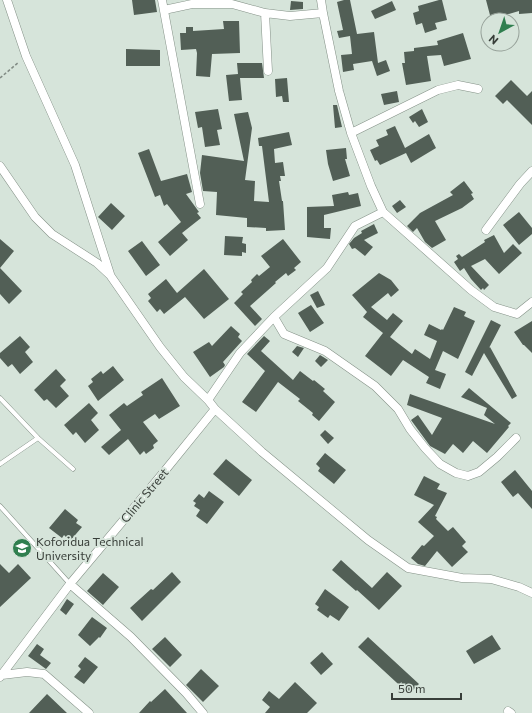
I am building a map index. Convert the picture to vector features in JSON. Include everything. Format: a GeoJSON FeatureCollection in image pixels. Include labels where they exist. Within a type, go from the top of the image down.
{"type":"FeatureCollection","features":[{"type":"Feature","properties":{"kind":"street"},"geometry":{"type":"LineString","coordinates":[[7,0],[26,56],[75,165],[110,275]]}},
{"type":"Feature","properties":{"kind":"street"},"geometry":{"type":"LineString","coordinates":[[162,0],[200,204]]}},
{"type":"Feature","properties":{"kind":"street"},"geometry":{"type":"LineString","coordinates":[[322,0],[323,13],[339,91],[351,133],[371,186],[383,212],[471,290],[494,307],[516,314],[532,302]]}},
{"type":"Feature","properties":{"kind":"street"},"geometry":{"type":"LineString","coordinates":[[164,10],[192,4],[232,4],[265,13],[290,16],[323,13]]}},
{"type":"Feature","properties":{"kind":"street"},"geometry":{"type":"LineString","coordinates":[[265,13],[268,71]]}},
{"type":"Feature","properties":{"kind":"street"},"geometry":{"type":"LineString","coordinates":[[351,133],[438,90],[458,85],[478,89]]}},
{"type":"Feature","properties":{"kind":"street"},"geometry":{"type":"LineString","coordinates":[[0,166],[36,217],[52,234],[97,263],[110,275],[160,347],[184,377],[208,400],[215,409],[262,452],[368,540],[408,568],[462,578],[491,579],[519,587],[532,593]]}},
{"type":"Feature","properties":{"kind":"street"},"geometry":{"type":"LineString","coordinates":[[486,230],[520,184],[532,171]]}},
{"type":"Feature","properties":{"kind":"street"},"geometry":{"type":"LineString","coordinates":[[208,400],[240,353],[274,317],[327,268],[355,226],[383,212]]}},
{"type":"Feature","properties":{"kind":"street"},"geometry":{"type":"LineString","coordinates":[[274,317],[284,334],[325,351],[375,386],[398,409],[410,429],[425,448],[440,464],[456,473],[468,476],[479,472],[516,438]]}},
{"type":"Feature","properties":{"kind":"street","name":"Clinic Street"},"geometry":{"type":"LineString","coordinates":[[1,675],[70,584],[215,409]]}},
{"type":"Feature","properties":{"kind":"street"},"geometry":{"type":"LineString","coordinates":[[70,584],[131,637],[186,693],[203,713]]}},
{"type":"Feature","properties":{"kind":"street"},"geometry":{"type":"LineString","coordinates":[[1,675],[27,672],[44,674],[89,713]]}},
{"type":"Feature","properties":{"kind":"lane"},"geometry":{"type":"LineString","coordinates":[[0,398],[38,438],[73,470]]}},
{"type":"Feature","properties":{"kind":"lane"},"geometry":{"type":"LineString","coordinates":[[0,464],[38,438]]}},
{"type":"Feature","properties":{"kind":"lane"},"geometry":{"type":"LineString","coordinates":[[0,506],[70,584]]}},
{"type":"Feature","properties":{"kind":"path"},"geometry":{"type":"LineString","coordinates":[[0,78],[26,56]]}},
{"type":"Feature","properties":{"kind":"building"},"geometry":{"type":"Polygon","coordinates":[[[132,0],[155,0],[157,12],[134,15],[132,0]]]}},
{"type":"Feature","properties":{"kind":"building"},"geometry":{"type":"Polygon","coordinates":[[[350,0],[357,34],[374,32],[378,63],[386,60],[390,71],[377,76],[372,61],[353,64],[354,70],[343,72],[341,55],[352,54],[350,36],[339,38],[337,31],[343,30],[337,2],[350,0]]]}},
{"type":"Feature","properties":{"kind":"building"},"geometry":{"type":"Polygon","coordinates":[[[442,0],[447,20],[435,23],[437,29],[425,33],[422,23],[416,25],[413,13],[419,11],[418,6],[442,0]]]}},
{"type":"Feature","properties":{"kind":"building"},"geometry":{"type":"Polygon","coordinates":[[[486,0],[532,0],[532,13],[520,14],[519,11],[489,12],[486,0]]]}},
{"type":"Feature","properties":{"kind":"building"},"geometry":{"type":"Polygon","coordinates":[[[291,1],[303,2],[303,9],[290,10],[291,1]]]}},
{"type":"Feature","properties":{"kind":"building"},"geometry":{"type":"Polygon","coordinates":[[[392,1],[396,10],[375,19],[371,11],[392,1]]]}},
{"type":"Feature","properties":{"kind":"building"},"geometry":{"type":"Polygon","coordinates":[[[223,21],[239,21],[240,53],[212,54],[210,77],[196,76],[196,49],[181,50],[180,33],[186,33],[186,27],[193,27],[193,31],[224,29],[223,21]]]}},
{"type":"Feature","properties":{"kind":"building"},"geometry":{"type":"Polygon","coordinates":[[[463,33],[471,59],[444,66],[441,55],[427,56],[431,81],[406,85],[402,63],[405,63],[404,52],[414,51],[414,48],[438,45],[437,41],[463,33]]]}},
{"type":"Feature","properties":{"kind":"building"},"geometry":{"type":"Polygon","coordinates":[[[126,49],[160,50],[160,66],[126,66],[126,49]]]}},
{"type":"Feature","properties":{"kind":"building"},"geometry":{"type":"Polygon","coordinates":[[[237,63],[262,63],[264,78],[240,78],[242,100],[229,101],[226,75],[238,74],[237,63]]]}},
{"type":"Feature","properties":{"kind":"building"},"geometry":{"type":"Polygon","coordinates":[[[287,78],[289,102],[283,102],[282,96],[276,97],[275,79],[287,78]]]}},
{"type":"Feature","properties":{"kind":"building"},"geometry":{"type":"Polygon","coordinates":[[[511,80],[527,96],[532,91],[532,125],[507,100],[503,104],[495,96],[511,80]]]}},
{"type":"Feature","properties":{"kind":"building"},"geometry":{"type":"Polygon","coordinates":[[[397,91],[399,102],[384,105],[381,94],[397,91]]]}},
{"type":"Feature","properties":{"kind":"building"},"geometry":{"type":"Polygon","coordinates":[[[333,105],[337,105],[342,127],[335,128],[333,105]]]}},
{"type":"Feature","properties":{"kind":"building"},"geometry":{"type":"Polygon","coordinates":[[[218,109],[222,129],[217,130],[220,145],[205,147],[202,127],[198,128],[195,112],[218,109]]]}},
{"type":"Feature","properties":{"kind":"building"},"geometry":{"type":"Polygon","coordinates":[[[422,109],[428,122],[419,127],[415,121],[413,123],[409,117],[422,109]]]}},
{"type":"Feature","properties":{"kind":"building"},"geometry":{"type":"Polygon","coordinates":[[[248,112],[252,128],[245,180],[255,181],[254,201],[269,202],[262,146],[259,146],[258,138],[289,132],[292,145],[274,149],[275,163],[283,162],[285,176],[280,176],[281,181],[279,181],[283,201],[285,230],[266,231],[266,228],[247,227],[247,218],[216,215],[217,192],[203,191],[200,173],[202,155],[244,161],[234,114],[248,112]]]}},
{"type":"Feature","properties":{"kind":"building"},"geometry":{"type":"Polygon","coordinates":[[[395,126],[405,148],[429,134],[436,148],[411,163],[406,153],[380,165],[377,160],[375,161],[370,150],[379,146],[376,140],[388,135],[386,130],[395,126]]]}},
{"type":"Feature","properties":{"kind":"building"},"geometry":{"type":"Polygon","coordinates":[[[346,148],[347,159],[345,159],[350,176],[333,181],[326,150],[346,148]]]}},
{"type":"Feature","properties":{"kind":"building"},"geometry":{"type":"Polygon","coordinates":[[[149,149],[161,181],[187,174],[192,192],[186,194],[199,212],[197,213],[201,218],[182,233],[188,240],[170,256],[158,242],[181,222],[167,204],[164,206],[160,195],[155,197],[138,153],[149,149]]]}},
{"type":"Feature","properties":{"kind":"building"},"geometry":{"type":"Polygon","coordinates":[[[464,181],[473,193],[471,194],[474,199],[462,208],[435,221],[446,240],[432,248],[425,242],[417,228],[413,232],[407,226],[420,213],[453,195],[450,192],[464,181]]]}},
{"type":"Feature","properties":{"kind":"building"},"geometry":{"type":"Polygon","coordinates":[[[348,192],[349,195],[358,193],[361,206],[324,215],[324,228],[331,228],[330,239],[307,237],[307,207],[334,206],[332,195],[348,192]]]}},
{"type":"Feature","properties":{"kind":"building"},"geometry":{"type":"Polygon","coordinates":[[[400,200],[406,207],[397,213],[392,206],[400,200]]]}},
{"type":"Feature","properties":{"kind":"building"},"geometry":{"type":"Polygon","coordinates":[[[111,203],[125,216],[112,230],[98,217],[111,203]]]}},
{"type":"Feature","properties":{"kind":"building"},"geometry":{"type":"Polygon","coordinates":[[[519,212],[532,228],[532,234],[519,245],[503,225],[519,212]]]}},
{"type":"Feature","properties":{"kind":"building"},"geometry":{"type":"Polygon","coordinates":[[[374,224],[378,233],[364,240],[373,247],[365,256],[355,248],[352,249],[349,244],[354,238],[362,233],[361,231],[374,224]]]}},
{"type":"Feature","properties":{"kind":"building"},"geometry":{"type":"Polygon","coordinates":[[[494,235],[504,253],[513,244],[522,253],[499,274],[485,259],[471,266],[489,285],[484,290],[483,288],[481,290],[464,268],[460,271],[454,262],[458,259],[456,256],[459,254],[462,257],[485,242],[484,240],[494,235]]]}},
{"type":"Feature","properties":{"kind":"building"},"geometry":{"type":"Polygon","coordinates":[[[225,236],[243,237],[242,243],[246,244],[246,253],[242,252],[242,256],[224,255],[225,236]]]}},
{"type":"Feature","properties":{"kind":"building"},"geometry":{"type":"Polygon","coordinates":[[[0,239],[14,251],[0,268],[0,239]]]}},
{"type":"Feature","properties":{"kind":"building"},"geometry":{"type":"Polygon","coordinates":[[[283,239],[301,262],[294,268],[296,270],[288,276],[286,273],[250,306],[262,319],[255,326],[234,303],[243,294],[241,292],[252,282],[251,280],[257,274],[259,276],[270,267],[261,256],[283,239]]]}},
{"type":"Feature","properties":{"kind":"building"},"geometry":{"type":"Polygon","coordinates":[[[142,241],[160,265],[146,276],[128,251],[142,241]]]}},
{"type":"Feature","properties":{"kind":"building"},"geometry":{"type":"Polygon","coordinates":[[[0,268],[22,291],[9,304],[0,294],[0,268]]]}},
{"type":"Feature","properties":{"kind":"building"},"geometry":{"type":"Polygon","coordinates":[[[204,269],[229,299],[204,319],[185,297],[164,314],[160,309],[157,312],[148,301],[151,298],[148,294],[166,279],[177,293],[204,269]]]}},
{"type":"Feature","properties":{"kind":"building"},"geometry":{"type":"Polygon","coordinates":[[[379,273],[391,280],[399,290],[391,297],[388,293],[371,307],[387,320],[393,313],[403,321],[390,337],[412,354],[415,349],[430,359],[437,341],[424,335],[429,324],[443,330],[454,307],[466,312],[464,316],[475,321],[458,359],[443,351],[435,370],[446,374],[440,389],[426,383],[429,377],[403,360],[391,376],[365,356],[383,333],[363,317],[367,312],[352,295],[379,273]]]}},
{"type":"Feature","properties":{"kind":"building"},"geometry":{"type":"Polygon","coordinates":[[[318,291],[325,305],[317,308],[310,295],[318,291]]]}},
{"type":"Feature","properties":{"kind":"building"},"geometry":{"type":"Polygon","coordinates":[[[311,305],[324,323],[310,332],[298,313],[311,305]]]}},
{"type":"Feature","properties":{"kind":"building"},"geometry":{"type":"Polygon","coordinates":[[[491,320],[501,325],[489,348],[490,347],[517,396],[512,399],[484,353],[472,376],[465,372],[491,320]]]}},
{"type":"Feature","properties":{"kind":"building"},"geometry":{"type":"Polygon","coordinates":[[[532,321],[532,353],[523,345],[514,332],[532,321]]]}},
{"type":"Feature","properties":{"kind":"building"},"geometry":{"type":"Polygon","coordinates":[[[231,326],[240,334],[238,337],[242,341],[223,362],[225,365],[224,367],[210,377],[193,352],[209,342],[212,346],[231,326]]]}},
{"type":"Feature","properties":{"kind":"building"},"geometry":{"type":"Polygon","coordinates":[[[20,336],[30,347],[25,352],[33,362],[20,374],[12,364],[8,367],[0,358],[0,353],[20,336]]]}},
{"type":"Feature","properties":{"kind":"building"},"geometry":{"type":"Polygon","coordinates":[[[264,336],[270,341],[261,351],[293,380],[300,371],[313,381],[314,380],[325,389],[323,391],[335,402],[319,421],[312,415],[313,413],[298,401],[300,399],[278,382],[256,412],[242,402],[265,371],[247,354],[264,336]]]}},
{"type":"Feature","properties":{"kind":"building"},"geometry":{"type":"Polygon","coordinates":[[[297,346],[304,348],[298,357],[292,352],[297,346]]]}},
{"type":"Feature","properties":{"kind":"building"},"geometry":{"type":"Polygon","coordinates":[[[320,355],[328,360],[321,367],[315,361],[320,355]]]}},
{"type":"Feature","properties":{"kind":"building"},"geometry":{"type":"Polygon","coordinates":[[[113,366],[124,380],[98,401],[88,386],[93,382],[91,379],[101,371],[103,374],[113,366]]]}},
{"type":"Feature","properties":{"kind":"building"},"geometry":{"type":"Polygon","coordinates":[[[56,369],[66,380],[60,386],[69,396],[56,408],[47,399],[44,401],[34,390],[56,369]]]}},
{"type":"Feature","properties":{"kind":"building"},"geometry":{"type":"Polygon","coordinates":[[[162,378],[180,406],[159,419],[155,414],[143,422],[158,441],[153,445],[154,448],[146,454],[144,451],[140,455],[128,439],[109,455],[101,447],[121,430],[109,415],[124,403],[127,406],[143,395],[141,392],[162,378]]]}},
{"type":"Feature","properties":{"kind":"building"},"geometry":{"type":"Polygon","coordinates":[[[469,388],[511,423],[487,453],[473,441],[463,453],[453,444],[445,454],[430,446],[411,420],[418,415],[432,435],[442,418],[407,405],[410,394],[495,424],[484,415],[487,408],[461,397],[469,388]]]}},
{"type":"Feature","properties":{"kind":"building"},"geometry":{"type":"Polygon","coordinates":[[[89,403],[98,413],[91,420],[99,430],[85,443],[76,432],[73,435],[64,425],[89,403]]]}},
{"type":"Feature","properties":{"kind":"building"},"geometry":{"type":"Polygon","coordinates":[[[325,430],[334,438],[328,444],[320,435],[325,430]]]}},
{"type":"Feature","properties":{"kind":"building"},"geometry":{"type":"Polygon","coordinates":[[[325,453],[346,470],[334,484],[318,471],[320,468],[316,464],[325,453]]]}},
{"type":"Feature","properties":{"kind":"building"},"geometry":{"type":"Polygon","coordinates":[[[226,459],[252,480],[239,496],[213,474],[226,459]]]}},
{"type":"Feature","properties":{"kind":"building"},"geometry":{"type":"Polygon","coordinates":[[[515,470],[532,491],[532,509],[518,493],[513,497],[501,482],[515,470]]]}},
{"type":"Feature","properties":{"kind":"building"},"geometry":{"type":"Polygon","coordinates":[[[424,476],[440,484],[437,489],[447,493],[435,516],[437,517],[436,519],[448,531],[453,527],[466,542],[462,546],[468,552],[452,567],[437,551],[425,566],[418,564],[411,558],[422,545],[424,546],[434,536],[418,522],[434,505],[414,495],[424,476]]]}},
{"type":"Feature","properties":{"kind":"building"},"geometry":{"type":"Polygon","coordinates":[[[209,491],[224,502],[207,524],[196,516],[200,510],[194,506],[196,503],[193,501],[199,494],[204,498],[209,491]]]}},
{"type":"Feature","properties":{"kind":"building"},"geometry":{"type":"Polygon","coordinates":[[[65,509],[78,520],[76,523],[82,527],[70,541],[64,535],[62,538],[49,528],[65,509]]]}},
{"type":"Feature","properties":{"kind":"building"},"geometry":{"type":"Polygon","coordinates":[[[341,560],[372,588],[387,572],[402,586],[379,610],[332,570],[341,560]]]}},
{"type":"Feature","properties":{"kind":"building"},"geometry":{"type":"Polygon","coordinates":[[[0,564],[9,573],[18,564],[31,578],[0,607],[0,564]]]}},
{"type":"Feature","properties":{"kind":"building"},"geometry":{"type":"Polygon","coordinates":[[[172,572],[181,582],[142,621],[130,608],[151,589],[153,590],[172,572]]]}},
{"type":"Feature","properties":{"kind":"building"},"geometry":{"type":"Polygon","coordinates":[[[103,573],[119,587],[103,605],[87,591],[103,573]]]}},
{"type":"Feature","properties":{"kind":"building"},"geometry":{"type":"Polygon","coordinates":[[[325,589],[349,607],[339,621],[330,615],[328,618],[317,610],[319,607],[315,604],[325,589]]]}},
{"type":"Feature","properties":{"kind":"building"},"geometry":{"type":"Polygon","coordinates":[[[67,599],[74,604],[66,615],[60,610],[67,599]]]}},
{"type":"Feature","properties":{"kind":"building"},"geometry":{"type":"Polygon","coordinates":[[[92,617],[107,628],[100,638],[99,637],[90,646],[78,635],[92,617]]]}},
{"type":"Feature","properties":{"kind":"building"},"geometry":{"type":"Polygon","coordinates":[[[492,635],[501,649],[474,664],[466,651],[492,635]]]}},
{"type":"Feature","properties":{"kind":"building"},"geometry":{"type":"Polygon","coordinates":[[[165,637],[182,655],[170,667],[152,649],[165,637]]]}},
{"type":"Feature","properties":{"kind":"building"},"geometry":{"type":"Polygon","coordinates":[[[368,637],[419,684],[409,694],[358,647],[368,637]]]}},
{"type":"Feature","properties":{"kind":"building"},"geometry":{"type":"Polygon","coordinates":[[[37,644],[44,649],[40,655],[51,663],[46,669],[28,656],[37,644]]]}},
{"type":"Feature","properties":{"kind":"building"},"geometry":{"type":"Polygon","coordinates":[[[322,652],[333,664],[321,675],[310,663],[322,652]]]}},
{"type":"Feature","properties":{"kind":"building"},"geometry":{"type":"Polygon","coordinates":[[[85,657],[98,667],[84,684],[74,677],[81,669],[78,666],[85,657]]]}},
{"type":"Feature","properties":{"kind":"building"},"geometry":{"type":"Polygon","coordinates":[[[201,669],[219,686],[203,702],[186,685],[201,669]]]}},
{"type":"Feature","properties":{"kind":"building"},"geometry":{"type":"Polygon","coordinates":[[[295,682],[317,703],[307,713],[265,713],[270,707],[262,700],[269,691],[279,699],[295,682]]]}},
{"type":"Feature","properties":{"kind":"building"},"geometry":{"type":"Polygon","coordinates":[[[165,689],[187,713],[139,713],[150,701],[151,702],[165,689]]]}},
{"type":"Feature","properties":{"kind":"building"},"geometry":{"type":"Polygon","coordinates":[[[47,694],[67,713],[29,713],[47,694]]]}},
{"type":"Feature","properties":{"kind":"place","name":"Koforidua Technical University"},"geometry":{"type":"Point","coordinates":[22,548]}}]}
